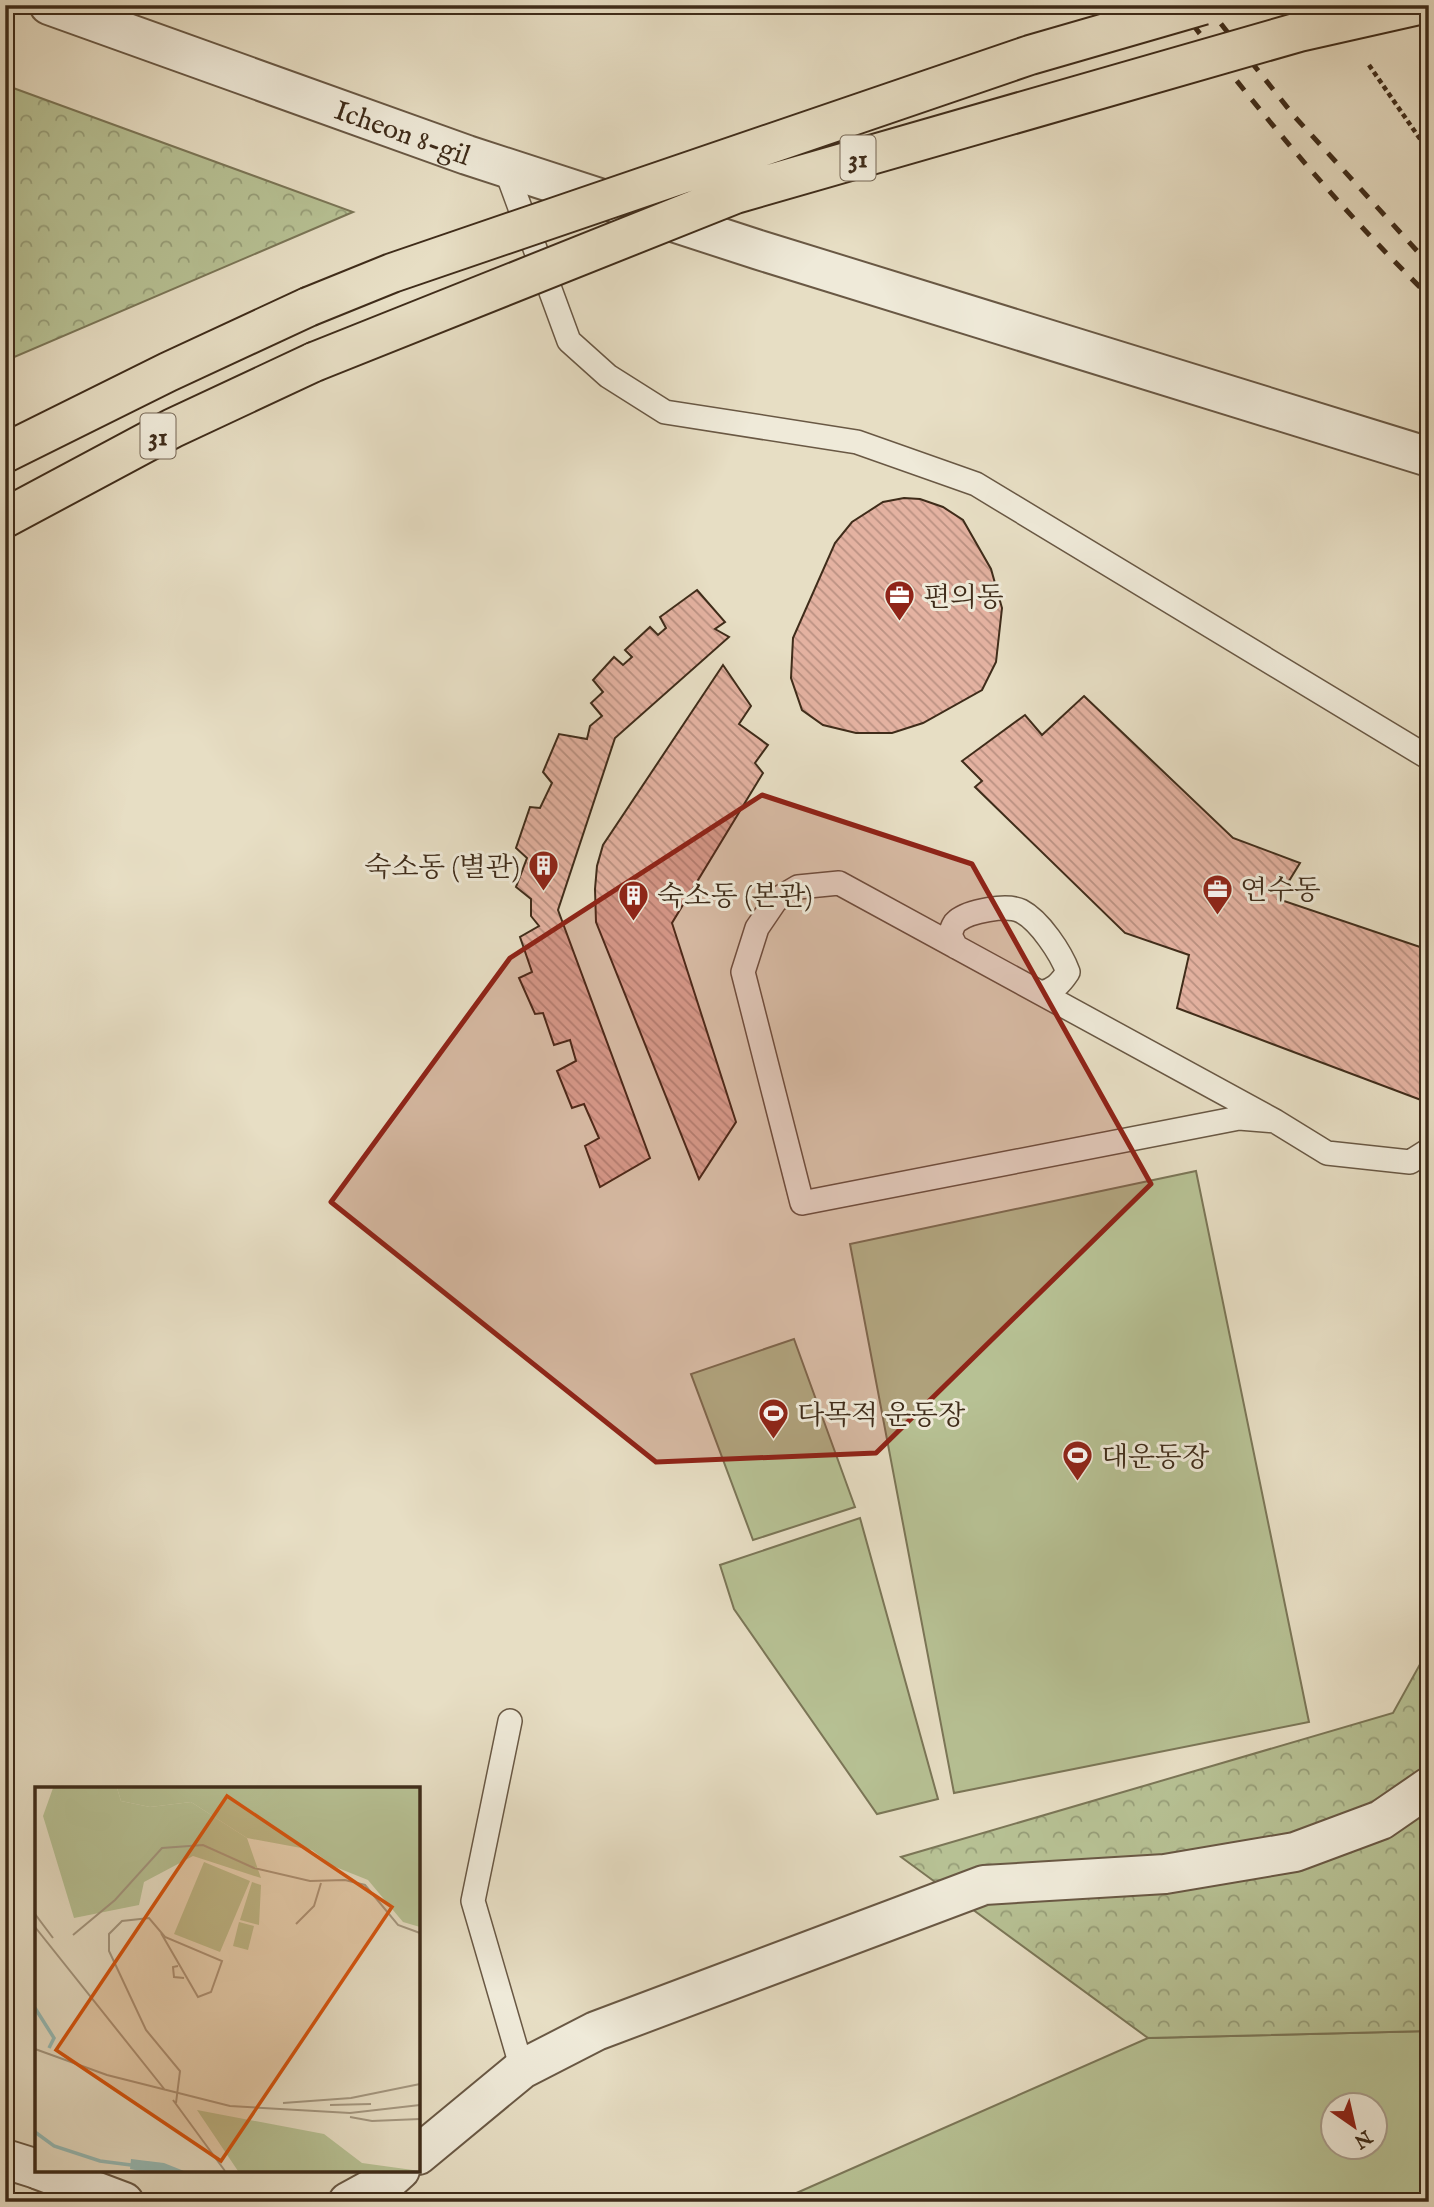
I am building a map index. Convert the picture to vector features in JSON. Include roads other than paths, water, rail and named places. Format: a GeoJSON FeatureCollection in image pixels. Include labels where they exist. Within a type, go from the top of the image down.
{"type":"FeatureCollection","features":[{"type":"Feature","properties":{"kind":"highway","name":"31"},"geometry":{"type":"LineString","coordinates":[[5,453],[168,372],[308,307],[392,273],[1030,55],[1203,5]]}},
{"type":"Feature","properties":{"kind":"highway","name":"31"},"geometry":{"type":"LineString","coordinates":[[5,518],[173,428],[314,362],[735,194],[1299,32],[1419,5]]}},
{"type":"Feature","properties":{"kind":"street","name":"Icheon 8-gil"},"geometry":{"type":"LineString","coordinates":[[49,5],[505,167],[759,250],[1429,457]]}},
{"type":"Feature","properties":{"kind":"street"},"geometry":{"type":"LineString","coordinates":[[420,2153],[522,2069],[596,2031],[984,1885],[1165,1874],[1295,1852],[1381,1820],[1429,1787]]}},
{"type":"Feature","properties":{"kind":"street"},"geometry":{"type":"LineString","coordinates":[[5,2160],[35,2169]]}},
{"type":"Feature","properties":{"kind":"street"},"geometry":{"type":"LineString","coordinates":[[43,2172],[124,2202]]}},
{"type":"Feature","properties":{"kind":"street"},"geometry":{"type":"LineString","coordinates":[[348,2202],[398,2172]]}},
{"type":"Feature","properties":{"kind":"lane"},"geometry":{"type":"LineString","coordinates":[[505,167],[569,341],[608,376],[665,412],[857,442],[976,484],[1429,758]]}},
{"type":"Feature","properties":{"kind":"lane"},"geometry":{"type":"LineString","coordinates":[[1275,1121],[1239,1118],[802,1203],[743,972],[757,928],[776,900],[798,887],[839,883],[1275,1121],[1327,1153],[1410,1163],[1429,1150]]}},
{"type":"Feature","properties":{"kind":"lane"},"geometry":{"type":"LineString","coordinates":[[956,947],[950,935],[954,922],[968,914],[992,908],[1020,910],[1043,931],[1061,954],[1068,972],[1061,983],[1052,990],[1041,993]]}},
{"type":"Feature","properties":{"kind":"lane"},"geometry":{"type":"LineString","coordinates":[[510,1721],[474,1901],[522,2069]]}},
{"type":"Feature","properties":{"kind":"railway"},"geometry":{"type":"LineString","coordinates":[[1178,5],[1298,155],[1362,227],[1429,296]]}},
{"type":"Feature","properties":{"kind":"railway"},"geometry":{"type":"LineString","coordinates":[[1206,5],[1295,117],[1429,264]]}},
{"type":"Feature","properties":{"kind":"place","name":"편의동"},"geometry":{"type":"Point","coordinates":[900,623]}},
{"type":"Feature","properties":{"kind":"place","name":"숙소동 (별관)"},"geometry":{"type":"Point","coordinates":[543,893]}},
{"type":"Feature","properties":{"kind":"place","name":"연수동"},"geometry":{"type":"Point","coordinates":[1217,916]}},
{"type":"Feature","properties":{"kind":"place","name":"숙소동 (본관)"},"geometry":{"type":"Point","coordinates":[634,922]}},
{"type":"Feature","properties":{"kind":"place","name":"다목적 운동장"},"geometry":{"type":"Point","coordinates":[774,1441]}},
{"type":"Feature","properties":{"kind":"place","name":"대운동장"},"geometry":{"type":"Point","coordinates":[1078,1483]}}]}
